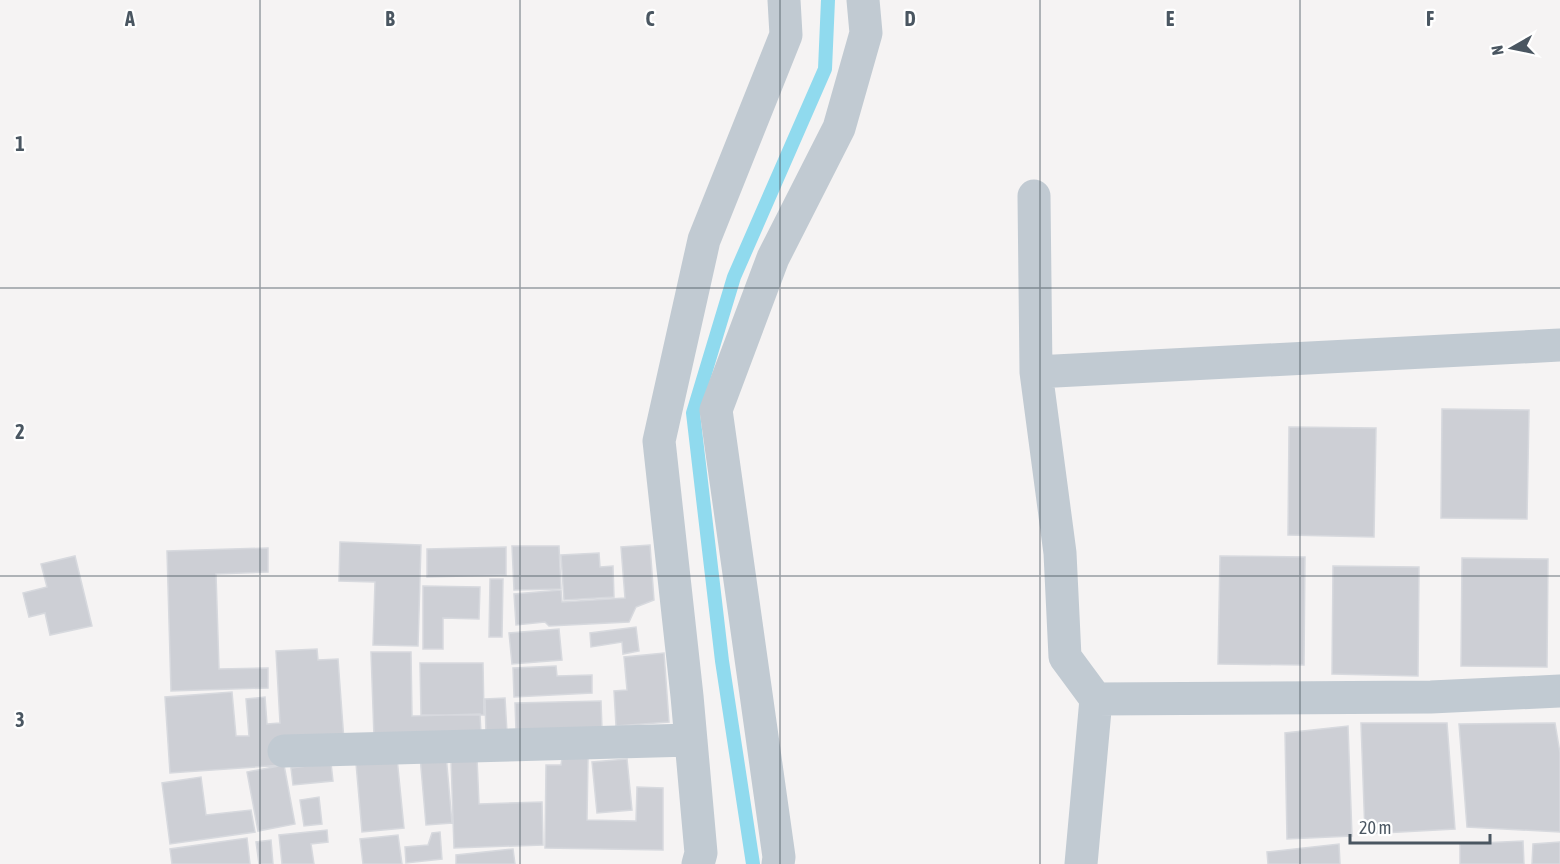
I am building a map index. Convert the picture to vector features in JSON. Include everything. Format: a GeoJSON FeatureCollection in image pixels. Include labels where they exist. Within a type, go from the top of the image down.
{"type":"FeatureCollection","features":[{"type":"Feature","properties":{"kind":"street"},"geometry":{"type":"LineString","coordinates":[[698,864],[701,853],[691,740],[659,441],[704,240],[786,35],[784,0]]}},
{"type":"Feature","properties":{"kind":"street"},"geometry":{"type":"LineString","coordinates":[[778,864],[779,857],[716,410],[773,258],[839,128],[866,33],[862,0]]}},
{"type":"Feature","properties":{"kind":"street"},"geometry":{"type":"LineString","coordinates":[[1034,196],[1036,372],[1060,553],[1065,657],[1096,699],[1081,864]]}},
{"type":"Feature","properties":{"kind":"street"},"geometry":{"type":"LineString","coordinates":[[1036,372],[1560,345]]}},
{"type":"Feature","properties":{"kind":"street"},"geometry":{"type":"LineString","coordinates":[[665,409],[716,410]]}},
{"type":"Feature","properties":{"kind":"street"},"geometry":{"type":"LineString","coordinates":[[1096,699],[1431,697],[1560,691]]}},
{"type":"Feature","properties":{"kind":"street"},"geometry":{"type":"LineString","coordinates":[[284,751],[691,740]]}},
{"type":"Feature","properties":{"kind":"building"},"geometry":{"type":"Polygon","coordinates":[[[1442,409],[1529,410],[1527,519],[1441,518],[1442,409]]]}},
{"type":"Feature","properties":{"kind":"building"},"geometry":{"type":"Polygon","coordinates":[[[1289,427],[1376,428],[1374,537],[1288,535],[1289,427]]]}},
{"type":"Feature","properties":{"kind":"building"},"geometry":{"type":"Polygon","coordinates":[[[340,542],[421,545],[418,646],[373,645],[375,582],[339,581],[340,542]]]}},
{"type":"Feature","properties":{"kind":"building"},"geometry":{"type":"Polygon","coordinates":[[[650,545],[654,600],[636,607],[629,622],[549,626],[545,622],[516,625],[514,594],[561,590],[562,602],[625,598],[621,547],[650,545]]]}},
{"type":"Feature","properties":{"kind":"building"},"geometry":{"type":"Polygon","coordinates":[[[512,546],[559,546],[561,589],[514,590],[512,546]]]}},
{"type":"Feature","properties":{"kind":"building"},"geometry":{"type":"Polygon","coordinates":[[[506,547],[506,575],[427,577],[427,549],[506,547]]]}},
{"type":"Feature","properties":{"kind":"building"},"geometry":{"type":"Polygon","coordinates":[[[268,548],[268,572],[216,574],[219,669],[268,668],[268,688],[171,691],[167,551],[268,548]]]}},
{"type":"Feature","properties":{"kind":"building"},"geometry":{"type":"Polygon","coordinates":[[[599,553],[600,567],[613,566],[614,597],[564,600],[561,555],[599,553]]]}},
{"type":"Feature","properties":{"kind":"building"},"geometry":{"type":"Polygon","coordinates":[[[75,556],[92,626],[50,635],[45,613],[29,617],[23,593],[47,587],[41,564],[75,556]]]}},
{"type":"Feature","properties":{"kind":"building"},"geometry":{"type":"Polygon","coordinates":[[[1220,556],[1305,557],[1304,665],[1218,664],[1220,556]]]}},
{"type":"Feature","properties":{"kind":"building"},"geometry":{"type":"Polygon","coordinates":[[[1462,558],[1548,559],[1547,667],[1461,666],[1462,558]]]}},
{"type":"Feature","properties":{"kind":"building"},"geometry":{"type":"Polygon","coordinates":[[[1333,566],[1419,567],[1418,676],[1332,674],[1333,566]]]}},
{"type":"Feature","properties":{"kind":"building"},"geometry":{"type":"Polygon","coordinates":[[[490,579],[503,579],[502,637],[489,637],[490,579]]]}},
{"type":"Feature","properties":{"kind":"building"},"geometry":{"type":"Polygon","coordinates":[[[423,586],[480,587],[479,619],[443,618],[443,649],[423,649],[423,586]]]}},
{"type":"Feature","properties":{"kind":"building"},"geometry":{"type":"Polygon","coordinates":[[[636,627],[639,651],[623,654],[622,642],[591,647],[590,633],[636,627]]]}},
{"type":"Feature","properties":{"kind":"building"},"geometry":{"type":"Polygon","coordinates":[[[559,629],[562,660],[512,664],[509,633],[559,629]]]}},
{"type":"Feature","properties":{"kind":"building"},"geometry":{"type":"Polygon","coordinates":[[[317,649],[318,660],[338,659],[344,741],[284,765],[170,773],[165,697],[232,692],[236,736],[249,736],[246,699],[265,697],[267,724],[280,723],[276,651],[317,649]]]}},
{"type":"Feature","properties":{"kind":"building"},"geometry":{"type":"Polygon","coordinates":[[[371,652],[411,652],[412,716],[480,714],[481,734],[374,737],[371,652]]]}},
{"type":"Feature","properties":{"kind":"building"},"geometry":{"type":"Polygon","coordinates":[[[664,653],[669,722],[616,726],[614,691],[627,690],[624,657],[664,653]]]}},
{"type":"Feature","properties":{"kind":"building"},"geometry":{"type":"Polygon","coordinates":[[[420,663],[483,663],[484,715],[421,715],[420,663]]]}},
{"type":"Feature","properties":{"kind":"building"},"geometry":{"type":"Polygon","coordinates":[[[556,666],[557,676],[592,675],[592,693],[514,697],[513,668],[556,666]]]}},
{"type":"Feature","properties":{"kind":"building"},"geometry":{"type":"Polygon","coordinates":[[[505,698],[507,732],[486,734],[485,699],[505,698]]]}},
{"type":"Feature","properties":{"kind":"building"},"geometry":{"type":"Polygon","coordinates":[[[601,701],[602,729],[516,731],[515,703],[601,701]]]}},
{"type":"Feature","properties":{"kind":"building"},"geometry":{"type":"Polygon","coordinates":[[[1361,723],[1447,723],[1455,829],[1365,834],[1361,723]]]}},
{"type":"Feature","properties":{"kind":"building"},"geometry":{"type":"Polygon","coordinates":[[[1555,723],[1560,753],[1560,832],[1467,827],[1459,724],[1555,723]]]}},
{"type":"Feature","properties":{"kind":"building"},"geometry":{"type":"Polygon","coordinates":[[[1348,726],[1352,836],[1287,839],[1285,733],[1348,726]]]}},
{"type":"Feature","properties":{"kind":"building"},"geometry":{"type":"Polygon","coordinates":[[[445,743],[452,823],[426,825],[419,745],[445,743]]]}},
{"type":"Feature","properties":{"kind":"building"},"geometry":{"type":"Polygon","coordinates":[[[396,748],[404,828],[362,832],[355,752],[396,748]]]}},
{"type":"Feature","properties":{"kind":"building"},"geometry":{"type":"Polygon","coordinates":[[[477,758],[479,804],[542,802],[543,845],[454,848],[451,759],[477,758]]]}},
{"type":"Feature","properties":{"kind":"building"},"geometry":{"type":"Polygon","coordinates":[[[562,758],[588,758],[587,820],[636,821],[637,787],[663,788],[663,850],[545,848],[546,765],[561,765],[562,758]]]}},
{"type":"Feature","properties":{"kind":"building"},"geometry":{"type":"Polygon","coordinates":[[[627,759],[632,810],[597,813],[592,762],[627,759]]]}},
{"type":"Feature","properties":{"kind":"building"},"geometry":{"type":"Polygon","coordinates":[[[331,763],[333,781],[293,785],[291,768],[331,763]]]}},
{"type":"Feature","properties":{"kind":"building"},"geometry":{"type":"Polygon","coordinates":[[[284,765],[295,824],[258,831],[247,772],[284,765]]]}},
{"type":"Feature","properties":{"kind":"building"},"geometry":{"type":"Polygon","coordinates":[[[201,777],[206,815],[251,810],[255,832],[170,844],[162,783],[201,777]]]}},
{"type":"Feature","properties":{"kind":"building"},"geometry":{"type":"Polygon","coordinates":[[[319,797],[322,824],[304,826],[300,800],[319,797]]]}},
{"type":"Feature","properties":{"kind":"building"},"geometry":{"type":"Polygon","coordinates":[[[327,830],[328,842],[311,844],[314,864],[282,864],[279,835],[327,830]]]}},
{"type":"Feature","properties":{"kind":"building"},"geometry":{"type":"Polygon","coordinates":[[[440,832],[442,859],[406,863],[405,847],[428,845],[432,833],[440,832]]]}},
{"type":"Feature","properties":{"kind":"building"},"geometry":{"type":"Polygon","coordinates":[[[398,835],[402,864],[363,864],[360,839],[398,835]]]}},
{"type":"Feature","properties":{"kind":"building"},"geometry":{"type":"Polygon","coordinates":[[[247,838],[250,864],[172,864],[170,849],[247,838]]]}},
{"type":"Feature","properties":{"kind":"building"},"geometry":{"type":"Polygon","coordinates":[[[271,840],[273,864],[259,864],[256,842],[271,840]]]}},
{"type":"Feature","properties":{"kind":"building"},"geometry":{"type":"Polygon","coordinates":[[[1523,841],[1524,864],[1460,864],[1460,844],[1523,841]]]}},
{"type":"Feature","properties":{"kind":"building"},"geometry":{"type":"Polygon","coordinates":[[[1560,842],[1560,864],[1532,864],[1533,844],[1560,842]]]}},
{"type":"Feature","properties":{"kind":"building"},"geometry":{"type":"Polygon","coordinates":[[[1339,844],[1340,864],[1268,864],[1267,852],[1339,844]]]}},
{"type":"Feature","properties":{"kind":"building"},"geometry":{"type":"Polygon","coordinates":[[[513,849],[515,864],[456,864],[456,855],[513,849]]]}},
{"type":"Feature","properties":{"kind":"waterway"},"geometry":{"type":"LineString","coordinates":[[753,864],[722,661],[693,413],[734,277],[825,69],[828,0]]}}]}
